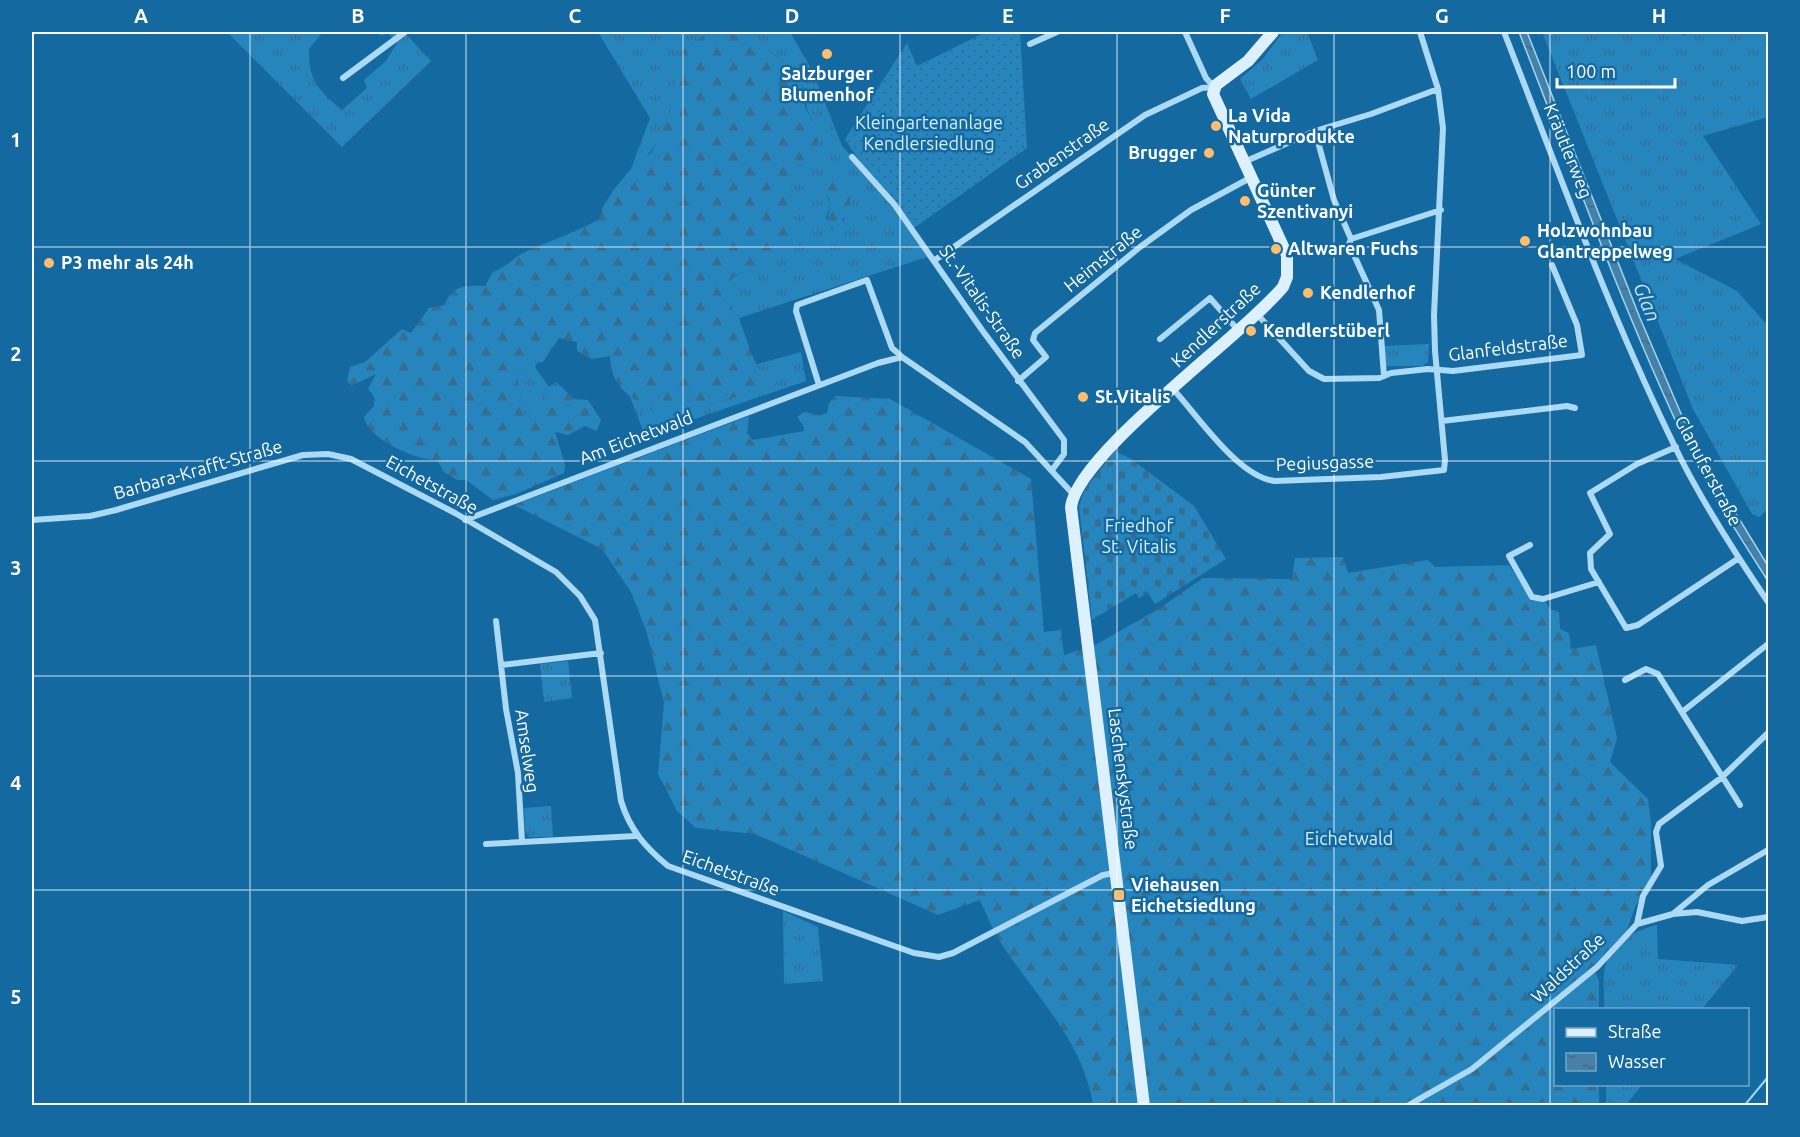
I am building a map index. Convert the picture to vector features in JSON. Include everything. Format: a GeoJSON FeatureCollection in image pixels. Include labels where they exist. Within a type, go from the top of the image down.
{"type":"FeatureCollection","features":[{"type":"Feature","properties":{"kind":"street"},"geometry":{"type":"LineString","coordinates":[[343,78],[405,32]]}},
{"type":"Feature","properties":{"kind":"street"},"geometry":{"type":"LineString","coordinates":[[1030,44],[1057,32]]}},
{"type":"Feature","properties":{"kind":"street","name":"Kendlerstraße"},"geometry":{"type":"LineString","coordinates":[[1073,494],[1106,452],[1256,314],[1283,286],[1288,265],[1287,255],[1214,97],[1214,87],[1206,78],[1185,32]]}},
{"type":"Feature","properties":{"kind":"street"},"geometry":{"type":"LineString","coordinates":[[1214,87],[1248,61],[1273,32]]}},
{"type":"Feature","properties":{"kind":"street"},"geometry":{"type":"LineString","coordinates":[[1420,32],[1438,89],[1443,128],[1441,210],[1434,315],[1437,371]]}},
{"type":"Feature","properties":{"kind":"street","name":"Kräutlerweg"},"geometry":{"type":"LineString","coordinates":[[1504,32],[1629,349]]}},
{"type":"Feature","properties":{"kind":"street","name":"Grabenstraße"},"geometry":{"type":"LineString","coordinates":[[935,260],[1145,115],[1202,88],[1214,87]]}},
{"type":"Feature","properties":{"kind":"street"},"geometry":{"type":"LineString","coordinates":[[1243,162],[1315,131],[1371,114],[1438,89]]}},
{"type":"Feature","properties":{"kind":"street"},"geometry":{"type":"LineString","coordinates":[[1315,131],[1334,201],[1351,238],[1349,244],[1378,310],[1384,376]]}},
{"type":"Feature","properties":{"kind":"street","name":"St.-Vitalis-Straße"},"geometry":{"type":"LineString","coordinates":[[852,157],[877,181],[935,260],[1018,381],[1065,442],[1064,454],[1052,470]]}},
{"type":"Feature","properties":{"kind":"street","name":"Heimstraße"},"geometry":{"type":"LineString","coordinates":[[1018,381],[1046,357],[1033,340],[1035,333],[1140,247],[1191,210],[1250,178]]}},
{"type":"Feature","properties":{"kind":"street"},"geometry":{"type":"LineString","coordinates":[[1351,238],[1441,210]]}},
{"type":"Feature","properties":{"kind":"street","name":"Glanfeldstraße"},"geometry":{"type":"LineString","coordinates":[[1256,314],[1294,356],[1320,378],[1379,378],[1428,369],[1437,371],[1582,355],[1577,325],[1552,265]]}},
{"type":"Feature","properties":{"kind":"street"},"geometry":{"type":"LineString","coordinates":[[819,385],[796,311],[797,305],[867,280],[892,348],[1025,442],[1073,494]]}},
{"type":"Feature","properties":{"kind":"street"},"geometry":{"type":"LineString","coordinates":[[1160,339],[1210,298],[1238,330]]}},
{"type":"Feature","properties":{"kind":"street","name":"Glanuferstraße"},"geometry":{"type":"LineString","coordinates":[[1629,349],[1676,447],[1739,558],[1768,602]]}},
{"type":"Feature","properties":{"kind":"street","name":"Am Eichetwald"},"geometry":{"type":"LineString","coordinates":[[465,520],[819,385],[878,363],[902,357]]}},
{"type":"Feature","properties":{"kind":"street","name":"Glanfeldstraße"},"geometry":{"type":"LineString","coordinates":[[1437,371],[1444,470]]}},
{"type":"Feature","properties":{"kind":"street","name":"Pegiusgasse"},"geometry":{"type":"LineString","coordinates":[[1173,389],[1241,465],[1263,479],[1275,481],[1381,477],[1444,470]]}},
{"type":"Feature","properties":{"kind":"street"},"geometry":{"type":"LineString","coordinates":[[1442,421],[1567,406],[1575,408]]}},
{"type":"Feature","properties":{"kind":"street"},"geometry":{"type":"LineString","coordinates":[[1676,447],[1637,464],[1590,493],[1610,534],[1590,553],[1588,560],[1591,569],[1626,628],[1638,625],[1739,558]]}},
{"type":"Feature","properties":{"kind":"street","name":"Barbara-Krafft-Straße"},"geometry":{"type":"LineString","coordinates":[[32,519],[90,516],[116,510],[309,454],[342,456],[370,468]]}},
{"type":"Feature","properties":{"kind":"street","name":"Eichetstraße"},"geometry":{"type":"LineString","coordinates":[[370,468],[556,572],[580,596],[595,620],[621,801],[628,822],[636,836],[668,866],[914,953],[939,957],[952,953],[1103,875],[1117,872]]}},
{"type":"Feature","properties":{"kind":"street","name":"Laschenskystraße"},"geometry":{"type":"LineString","coordinates":[[1073,494],[1072,521],[1144,1106]]}},
{"type":"Feature","properties":{"kind":"street"},"geometry":{"type":"LineString","coordinates":[[1530,545],[1509,556],[1532,597],[1543,599],[1599,582]]}},
{"type":"Feature","properties":{"kind":"street","name":"Amselweg"},"geometry":{"type":"LineString","coordinates":[[496,621],[506,708],[518,773],[522,842]]}},
{"type":"Feature","properties":{"kind":"street"},"geometry":{"type":"LineString","coordinates":[[1682,712],[1768,644]]}},
{"type":"Feature","properties":{"kind":"street"},"geometry":{"type":"LineString","coordinates":[[501,665],[601,653]]}},
{"type":"Feature","properties":{"kind":"street"},"geometry":{"type":"LineString","coordinates":[[1625,680],[1646,669],[1654,671],[1740,805]]}},
{"type":"Feature","properties":{"kind":"street"},"geometry":{"type":"LineString","coordinates":[[1768,733],[1721,778],[1659,824],[1656,832],[1660,866],[1643,896],[1637,924],[1673,914],[1697,912],[1742,921],[1768,917]]}},
{"type":"Feature","properties":{"kind":"street"},"geometry":{"type":"LineString","coordinates":[[486,844],[636,836]]}},
{"type":"Feature","properties":{"kind":"street"},"geometry":{"type":"LineString","coordinates":[[1673,914],[1708,885],[1768,850]]}},
{"type":"Feature","properties":{"kind":"street","name":"Waldstraße"},"geometry":{"type":"LineString","coordinates":[[1407,1106],[1472,1069],[1488,1057],[1597,967],[1637,924]]}},
{"type":"Feature","properties":{"kind":"green space"},"geometry":{"type":"Polygon","coordinates":[[[227,32],[323,32],[309,49],[310,69],[316,84],[342,110],[367,88],[364,80],[386,61],[397,43],[388,33],[381,36],[378,32],[404,32],[431,61],[342,147],[227,32]]]}},
{"type":"Feature","properties":{"kind":"green space"},"geometry":{"type":"Polygon","coordinates":[[[598,32],[716,32],[703,36],[680,52],[676,84],[661,133],[643,160],[631,169],[650,118],[598,32]]]}},
{"type":"Feature","properties":{"kind":"green space"},"geometry":{"type":"Polygon","coordinates":[[[716,32],[740,36],[751,41],[772,53],[801,75],[805,107],[819,134],[818,147],[806,168],[791,177],[793,250],[783,258],[733,276],[731,288],[721,296],[739,318],[759,369],[758,384],[749,393],[716,402],[707,408],[690,398],[668,419],[637,401],[621,388],[611,369],[610,356],[592,359],[577,351],[577,342],[559,338],[543,362],[524,364],[517,378],[524,415],[546,398],[544,390],[556,382],[574,399],[588,400],[601,420],[597,431],[585,426],[568,435],[555,432],[565,464],[564,473],[516,494],[493,500],[466,480],[457,480],[444,472],[437,460],[406,453],[383,441],[367,425],[364,417],[374,406],[374,397],[368,389],[376,374],[351,386],[347,380],[350,367],[365,362],[402,329],[411,333],[429,308],[445,305],[451,293],[456,290],[466,286],[485,286],[493,272],[521,254],[599,219],[604,205],[615,188],[631,169],[652,152],[670,111],[680,52],[703,36],[716,32]]]}},
{"type":"Feature","properties":{"kind":"green space"},"geometry":{"type":"Polygon","coordinates":[[[720,32],[790,32],[813,72],[842,146],[874,181],[927,257],[739,318],[721,296],[733,277],[792,250],[791,177],[813,121],[807,107],[803,86],[790,67],[768,51],[720,32]],[[827,196],[830,206],[826,218],[833,231],[844,223],[844,216],[851,210],[848,198],[827,196]]]}},
{"type":"Feature","properties":{"kind":"green space","name":"Kleingartenanlage Kendlersiedlung"},"geometry":{"type":"Polygon","coordinates":[[[986,32],[1020,32],[1027,148],[914,228],[845,139],[907,43],[917,66],[986,32]]]}},
{"type":"Feature","properties":{"kind":"green space"},"geometry":{"type":"Polygon","coordinates":[[[1283,32],[1307,32],[1318,60],[1251,99],[1240,79],[1262,60],[1283,32]]]}},
{"type":"Feature","properties":{"kind":"green space"},"geometry":{"type":"Polygon","coordinates":[[[1542,32],[1671,32],[1674,34],[1683,32],[1683,36],[1691,32],[1768,32],[1768,117],[1703,136],[1761,224],[1675,259],[1737,291],[1768,326],[1768,509],[1759,517],[1752,514],[1693,409],[1542,32]]]}},
{"type":"Feature","properties":{"kind":"green space"},"geometry":{"type":"Polygon","coordinates":[[[832,176],[848,181],[852,210],[842,219],[847,225],[847,234],[836,240],[832,238],[833,228],[827,223],[830,206],[826,182],[832,176]]]}},
{"type":"Feature","properties":{"kind":"green space"},"geometry":{"type":"Polygon","coordinates":[[[1429,344],[1428,362],[1422,366],[1384,366],[1383,346],[1429,344]]]}},
{"type":"Feature","properties":{"kind":"green space"},"geometry":{"type":"Polygon","coordinates":[[[801,352],[806,381],[645,436],[629,394],[668,419],[690,397],[707,408],[716,402],[749,393],[759,369],[757,364],[801,352]]]}},
{"type":"Feature","properties":{"kind":"green space"},"geometry":{"type":"Polygon","coordinates":[[[538,362],[535,367],[549,387],[544,390],[546,398],[524,416],[517,378],[524,364],[538,362]]]}},
{"type":"Feature","properties":{"kind":"green space","name":"Eichetwald"},"geometry":{"type":"Polygon","coordinates":[[[835,396],[890,399],[1031,479],[1044,632],[1061,630],[1064,655],[1095,645],[1157,610],[1203,578],[1292,579],[1295,558],[1343,557],[1348,573],[1428,560],[1435,567],[1509,565],[1532,601],[1544,600],[1550,609],[1559,612],[1560,629],[1569,633],[1571,649],[1596,645],[1617,738],[1610,762],[1648,799],[1651,824],[1651,881],[1636,905],[1627,930],[1593,966],[1599,981],[1599,1008],[1554,1008],[1554,1086],[1599,1086],[1599,1105],[1093,1105],[1079,1059],[1068,1038],[998,938],[980,900],[938,915],[755,834],[696,828],[677,811],[658,774],[664,703],[647,633],[631,592],[602,549],[514,505],[749,416],[747,433],[753,440],[804,431],[797,417],[804,412],[820,415],[827,413],[829,403],[835,396]]]}},
{"type":"Feature","properties":{"kind":"green space","name":"Friedhof St. Vitalis"},"geometry":{"type":"Polygon","coordinates":[[[1115,451],[1131,459],[1194,506],[1226,559],[1155,604],[1148,593],[1139,598],[1136,593],[1092,620],[1079,506],[1085,489],[1115,451]]]}},
{"type":"Feature","properties":{"kind":"green space"},"geometry":{"type":"Polygon","coordinates":[[[568,661],[572,698],[544,702],[540,664],[568,661]]]}},
{"type":"Feature","properties":{"kind":"green space"},"geometry":{"type":"Polygon","coordinates":[[[551,806],[553,837],[529,837],[525,830],[524,808],[551,806]]]}},
{"type":"Feature","properties":{"kind":"green space"},"geometry":{"type":"Polygon","coordinates":[[[783,911],[818,927],[823,981],[784,984],[783,911]]]}},
{"type":"Feature","properties":{"kind":"green space"},"geometry":{"type":"Polygon","coordinates":[[[1657,925],[1658,959],[1738,965],[1703,1008],[1604,1008],[1604,972],[1608,959],[1618,944],[1640,930],[1657,925]]]}},
{"type":"Feature","properties":{"kind":"green space"},"geometry":{"type":"Polygon","coordinates":[[[1606,1086],[1641,1086],[1625,1106],[1606,1105],[1606,1086]]]}},
{"type":"Feature","properties":{"kind":"water"},"geometry":{"type":"Polygon","coordinates":[[[1519,32],[1527,32],[1640,318],[1685,423],[1721,489],[1768,566],[1768,581],[1708,485],[1655,376],[1519,32]]]}},
{"type":"Feature","properties":{"kind":"waterway"},"geometry":{"type":"LineString","coordinates":[[1744,1106],[1768,1077]]}},
{"type":"Feature","properties":{"kind":"place","name":"Salzburger Blumenhof"},"geometry":{"type":"Point","coordinates":[827,54]}},
{"type":"Feature","properties":{"kind":"place","name":"La Vida Naturprodukte"},"geometry":{"type":"Point","coordinates":[1216,126]}},
{"type":"Feature","properties":{"kind":"place","name":"Brugger"},"geometry":{"type":"Point","coordinates":[1209,153]}},
{"type":"Feature","properties":{"kind":"place","name":"Günter Szentivanyi"},"geometry":{"type":"Point","coordinates":[1245,201]}},
{"type":"Feature","properties":{"kind":"place","name":"Holzwohnbau Glantreppelweg"},"geometry":{"type":"Point","coordinates":[1525,241]}},
{"type":"Feature","properties":{"kind":"place","name":"Altwaren Fuchs"},"geometry":{"type":"Point","coordinates":[1276,249]}},
{"type":"Feature","properties":{"kind":"place","name":"P3 mehr als 24h"},"geometry":{"type":"Point","coordinates":[49,263]}},
{"type":"Feature","properties":{"kind":"place","name":"Kendlerhof"},"geometry":{"type":"Point","coordinates":[1308,293]}},
{"type":"Feature","properties":{"kind":"place","name":"Kendlerstüberl"},"geometry":{"type":"Point","coordinates":[1251,331]}},
{"type":"Feature","properties":{"kind":"place","name":"St.Vitalis"},"geometry":{"type":"Point","coordinates":[1083,397]}},
{"type":"Feature","properties":{"kind":"place","name":"Viehausen Eichetsiedlung"},"geometry":{"type":"Point","coordinates":[1119,895]}},
{"type":"Feature","properties":{"kind":"water label","name":"Glan"},"geometry":{"type":"Point","coordinates":[1647,302]}}]}
